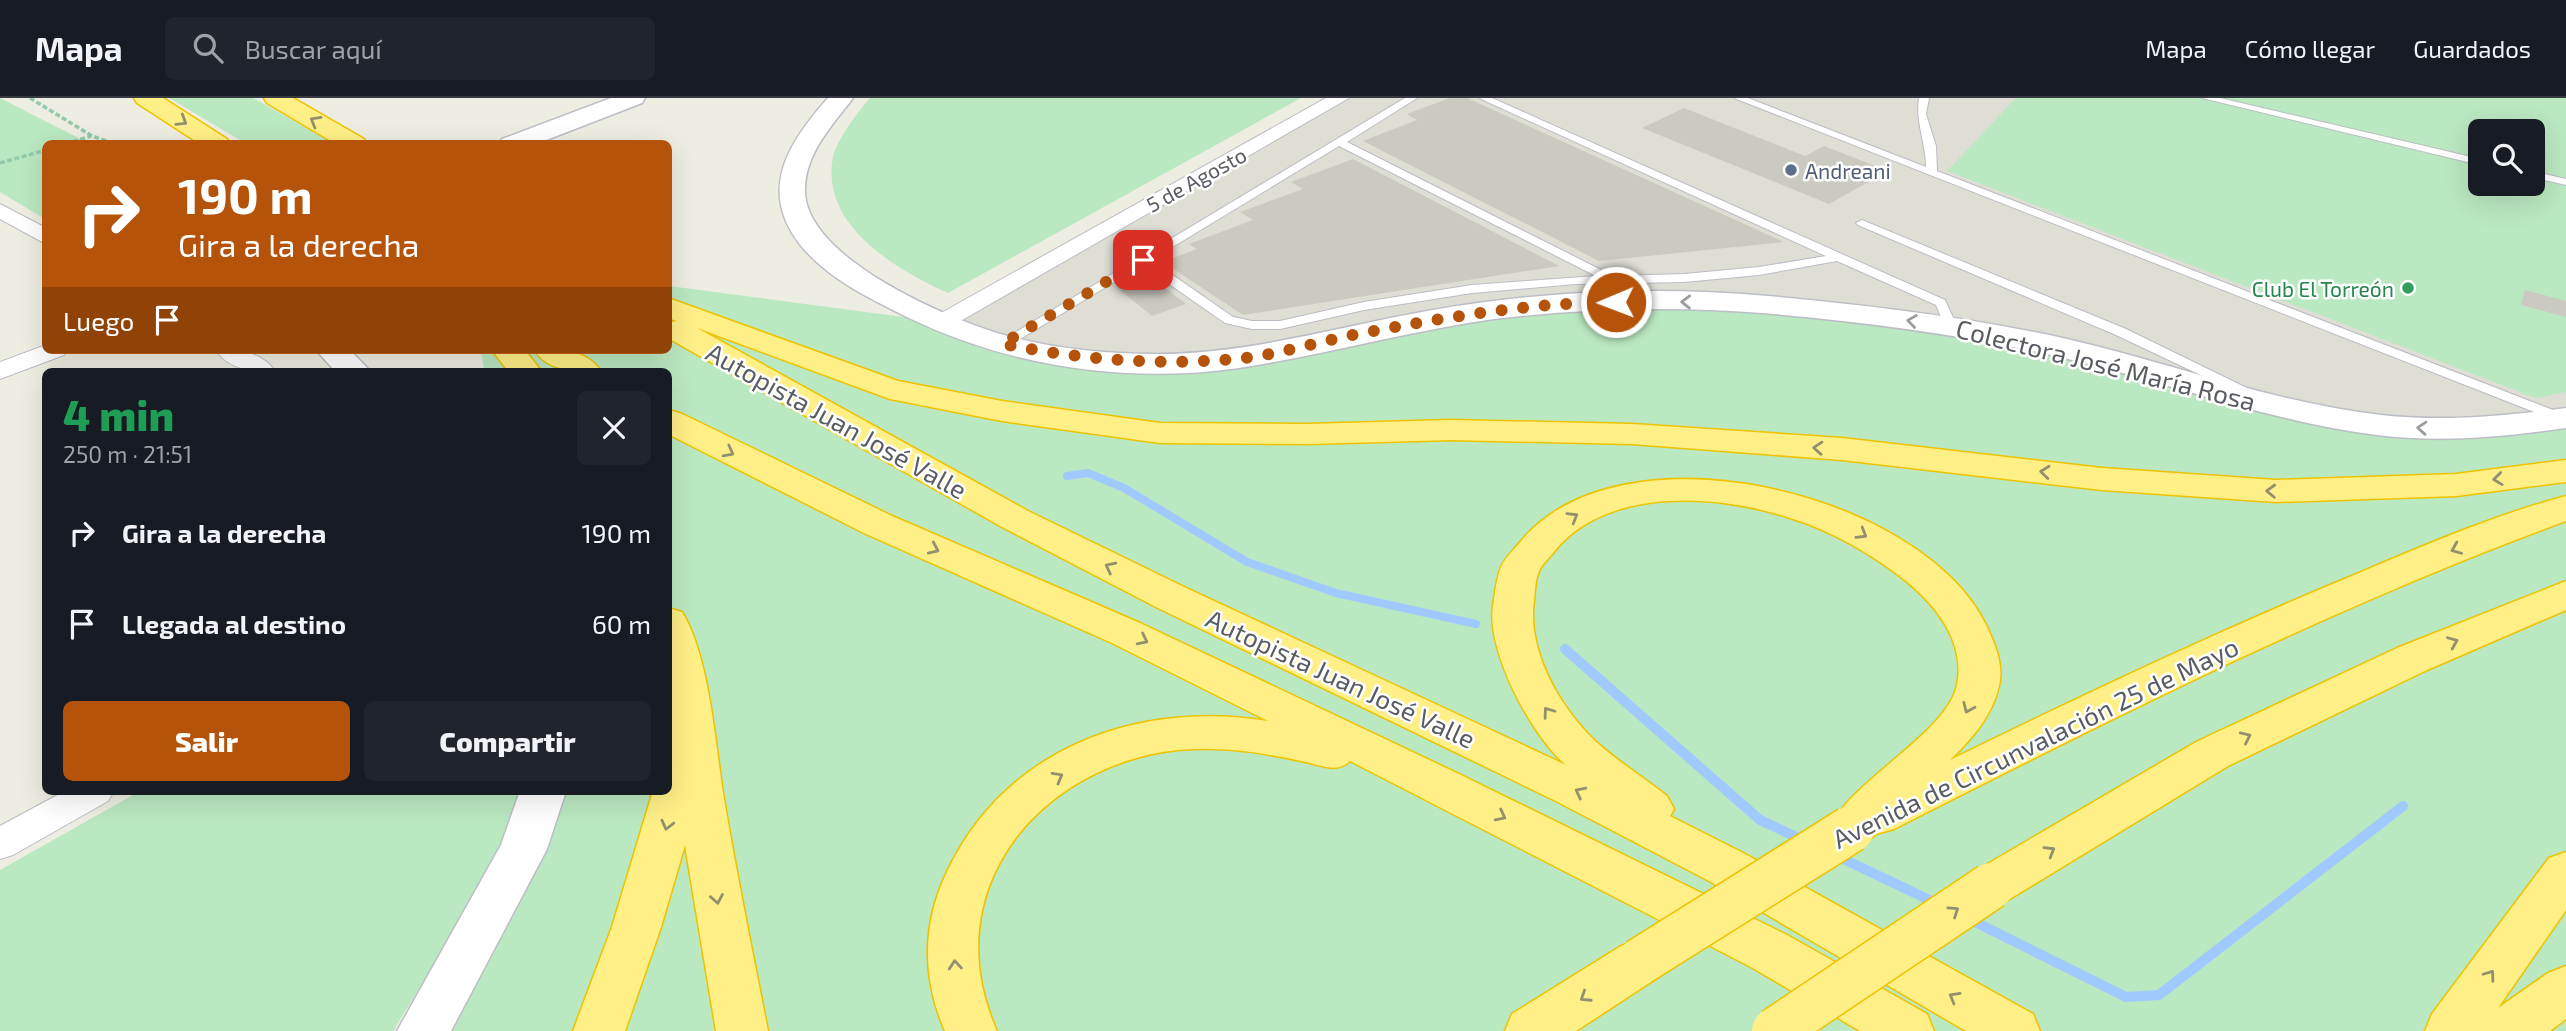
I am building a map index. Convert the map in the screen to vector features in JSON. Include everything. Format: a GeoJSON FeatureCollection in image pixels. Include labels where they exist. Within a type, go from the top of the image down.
{"type":"FeatureCollection","features":[{"type":"Feature","properties":{"kind":"highway"},"geometry":{"type":"LineString","coordinates":[[146,98],[212,140]]}},
{"type":"Feature","properties":{"kind":"highway"},"geometry":{"type":"LineString","coordinates":[[276,98],[348,140]]}},
{"type":"Feature","properties":{"kind":"highway"},"geometry":{"type":"LineString","coordinates":[[672,308],[890,389],[1002,411],[1160,433],[1308,434],[1451,430],[1632,434],[1842,449],[2102,479],[2276,491],[2456,485],[2566,471]]}},
{"type":"Feature","properties":{"kind":"highway","name":"Autopista Juan José Valle"},"geometry":{"type":"LineString","coordinates":[[672,327],[735,365],[1027,525],[1170,597],[1572,788],[1728,868],[2014,1031]]}},
{"type":"Feature","properties":{"kind":"highway"},"geometry":{"type":"LineString","coordinates":[[511,354],[523,368]]}},
{"type":"Feature","properties":{"kind":"highway"},"geometry":{"type":"LineString","coordinates":[[557,354],[580,368]]}},
{"type":"Feature","properties":{"kind":"highway","name":"Autopista Juan José Valle"},"geometry":{"type":"LineString","coordinates":[[672,422],[879,525],[1126,632],[1445,788],[1769,951],[1908,1031]]}},
{"type":"Feature","properties":{"kind":"highway"},"geometry":{"type":"LineString","coordinates":[[1728,868],[1573,746],[1540,700],[1518,654],[1512,614],[1519,569],[1550,531],[1590,506],[1640,493],[1695,490],[1748,495],[1803,509],[1851,528],[1903,559],[1930,580],[1960,612],[1978,649],[1978,685],[1960,725],[1903,776],[1851,829]]}},
{"type":"Feature","properties":{"kind":"highway","name":"Avenida de Circunvalación 25 de Mayo"},"geometry":{"type":"LineString","coordinates":[[1531,1031],[1851,829],[2082,715],[2268,628],[2496,532],[2566,508]]}},
{"type":"Feature","properties":{"kind":"highway"},"geometry":{"type":"LineString","coordinates":[[1774,1031],[1991,886],[2212,754],[2412,659],[2566,595]]}},
{"type":"Feature","properties":{"kind":"highway"},"geometry":{"type":"LineString","coordinates":[[672,636],[683,676],[742,1031]]}},
{"type":"Feature","properties":{"kind":"highway"},"geometry":{"type":"LineString","coordinates":[[971,1031],[961,1012],[953,927],[968,877],[997,829],[1037,789],[1101,753],[1164,735],[1221,731],[1281,738],[1349,756],[1445,788]]}},
{"type":"Feature","properties":{"kind":"highway"},"geometry":{"type":"LineString","coordinates":[[598,1031],[626,964],[660,854],[691,735]]}},
{"type":"Feature","properties":{"kind":"highway"},"geometry":{"type":"LineString","coordinates":[[2451,1031],[2566,872]]}},
{"type":"Feature","properties":{"kind":"highway"},"geometry":{"type":"LineString","coordinates":[[2508,1031],[2566,989]]}},
{"type":"Feature","properties":{"kind":"main road"},"geometry":{"type":"LineString","coordinates":[[522,140],[633,98]]}},
{"type":"Feature","properties":{"kind":"main road","name":"Colectora José María Rosa"},"geometry":{"type":"LineString","coordinates":[[841,98],[809,136],[793,174],[792,197],[796,219],[806,236],[828,257],[863,283],[942,322],[1002,344],[1072,358],[1154,363],[1237,359],[1452,316],[1565,303],[1750,303],[1951,326],[2072,351],[2281,407],[2377,425],[2448,429],[2564,418]]}},
{"type":"Feature","properties":{"kind":"main road"},"geometry":{"type":"LineString","coordinates":[[336,354],[351,368]]}},
{"type":"Feature","properties":{"kind":"main road"},"geometry":{"type":"LineString","coordinates":[[422,1031],[523,849],[542,795]]}},
{"type":"Feature","properties":{"kind":"street","name":"5 de Agosto"},"geometry":{"type":"LineString","coordinates":[[942,322],[1340,98]]}},
{"type":"Feature","properties":{"kind":"street"},"geometry":{"type":"LineString","coordinates":[[0,210],[42,236]]}},
{"type":"Feature","properties":{"kind":"street"},"geometry":{"type":"LineString","coordinates":[[0,371],[45,354]]}},
{"type":"Feature","properties":{"kind":"street"},"geometry":{"type":"LineString","coordinates":[[234,354],[257,368]]}},
{"type":"Feature","properties":{"kind":"street"},"geometry":{"type":"LineString","coordinates":[[0,844],[89,795]]}},
{"type":"Feature","properties":{"kind":"lane"},"geometry":{"type":"LineString","coordinates":[[1002,344],[1412,98]]}},
{"type":"Feature","properties":{"kind":"lane"},"geometry":{"type":"LineString","coordinates":[[1484,98],[1941,303],[1951,326]]}},
{"type":"Feature","properties":{"kind":"lane"},"geometry":{"type":"LineString","coordinates":[[1739,98],[2564,418]]}},
{"type":"Feature","properties":{"kind":"lane"},"geometry":{"type":"LineString","coordinates":[[1924,98],[1921,114],[1931,146],[1932,172]]}},
{"type":"Feature","properties":{"kind":"lane"},"geometry":{"type":"LineString","coordinates":[[2207,98],[2468,159]]}},
{"type":"Feature","properties":{"kind":"lane"},"geometry":{"type":"LineString","coordinates":[[1339,142],[1611,279]]}},
{"type":"Feature","properties":{"kind":"lane"},"geometry":{"type":"LineString","coordinates":[[2545,177],[2566,182]]}},
{"type":"Feature","properties":{"kind":"lane"},"geometry":{"type":"LineString","coordinates":[[1862,223],[2121,332],[2281,407]]}},
{"type":"Feature","properties":{"kind":"lane"},"geometry":{"type":"LineString","coordinates":[[1143,260],[1229,320],[1252,325],[1280,325],[1364,306],[1472,289],[1611,279],[1684,278],[1759,271],[1839,257]]}},
{"type":"Feature","properties":{"kind":"path"},"geometry":{"type":"LineString","coordinates":[[30,98],[92,136],[104,140]]}},
{"type":"Feature","properties":{"kind":"path"},"geometry":{"type":"LineString","coordinates":[[79,140],[92,136]]}},
{"type":"Feature","properties":{"kind":"path"},"geometry":{"type":"LineString","coordinates":[[0,163],[42,151]]}},
{"type":"Feature","properties":{"kind":"shaded area"},"geometry":{"type":"Polygon","coordinates":[[[1340,98],[2566,98],[2566,418],[2448,429],[1237,359],[1072,358],[942,322],[1340,98]]]}},
{"type":"Feature","properties":{"kind":"green space"},"geometry":{"type":"Polygon","coordinates":[[[0,98],[82,140],[42,140],[42,217],[0,192],[0,98]]]}},
{"type":"Feature","properties":{"kind":"green space"},"geometry":{"type":"Polygon","coordinates":[[[169,98],[253,98],[328,140],[240,140],[169,98]]]}},
{"type":"Feature","properties":{"kind":"green space"},"geometry":{"type":"Polygon","coordinates":[[[870,98],[1301,98],[948,293],[885,257],[850,224],[838,204],[832,181],[835,150],[848,126],[870,98]]]}},
{"type":"Feature","properties":{"kind":"green space","name":"Club El Torreón"},"geometry":{"type":"Polygon","coordinates":[[[2016,98],[2566,98],[2566,392],[2535,398],[1947,171],[2016,98]]]}},
{"type":"Feature","properties":{"kind":"green space"},"geometry":{"type":"Polygon","coordinates":[[[672,286],[941,322],[1002,344],[1154,363],[1452,316],[1667,301],[1951,326],[2377,425],[2566,418],[2566,1031],[423,1031],[541,795],[672,795],[672,368],[484,368],[481,354],[672,354],[672,286]]]}},
{"type":"Feature","properties":{"kind":"green space"},"geometry":{"type":"Polygon","coordinates":[[[133,795],[523,795],[483,884],[393,1031],[0,1031],[0,870],[133,795]]]}},
{"type":"Feature","properties":{"kind":"building"},"geometry":{"type":"Polygon","coordinates":[[[1450,98],[1467,98],[1784,242],[1599,261],[1363,141],[1417,120],[1407,114],[1450,98]]]}},
{"type":"Feature","properties":{"kind":"building"},"geometry":{"type":"Polygon","coordinates":[[[1684,108],[1805,156],[1824,146],[1888,171],[1829,204],[1642,128],[1684,108]]]}},
{"type":"Feature","properties":{"kind":"building"},"geometry":{"type":"Polygon","coordinates":[[[1353,159],[1559,266],[1243,315],[1163,262],[1197,249],[1189,244],[1253,220],[1240,212],[1303,189],[1291,182],[1353,159]]]}},
{"type":"Feature","properties":{"kind":"building"},"geometry":{"type":"Polygon","coordinates":[[[1149,275],[1186,304],[1152,316],[1116,287],[1149,275]]]}},
{"type":"Feature","properties":{"kind":"building"},"geometry":{"type":"Polygon","coordinates":[[[2525,290],[2566,301],[2566,317],[2521,305],[2525,290]]]}},
{"type":"Feature","properties":{"kind":"waterway"},"geometry":{"type":"LineString","coordinates":[[1067,476],[1088,473],[1124,488],[1247,562],[1336,593],[1476,624]]}},
{"type":"Feature","properties":{"kind":"waterway"},"geometry":{"type":"LineString","coordinates":[[1565,649],[1760,820],[1805,841]]}},
{"type":"Feature","properties":{"kind":"waterway"},"geometry":{"type":"LineString","coordinates":[[1967,918],[2126,997],[2159,995],[2403,806]]}},
{"type":"Feature","properties":{"kind":"waterway"},"geometry":{"type":"LineString","coordinates":[[1837,856],[1938,904]]}},
{"type":"Feature","properties":{"kind":"place","name":"Andreani"},"geometry":{"type":"Point","coordinates":[1791,170]}},
{"type":"Feature","properties":{"kind":"place","name":"Club El Torreón"},"geometry":{"type":"Point","coordinates":[2408,288]}},
{"type":"Feature","properties":{"kind":"route"},"geometry":{"type":"LineString","coordinates":[[1143,260],[1002,344],[1072,358],[1154,363],[1237,359],[1452,316],[1565,303],[1616,302]]}}]}
